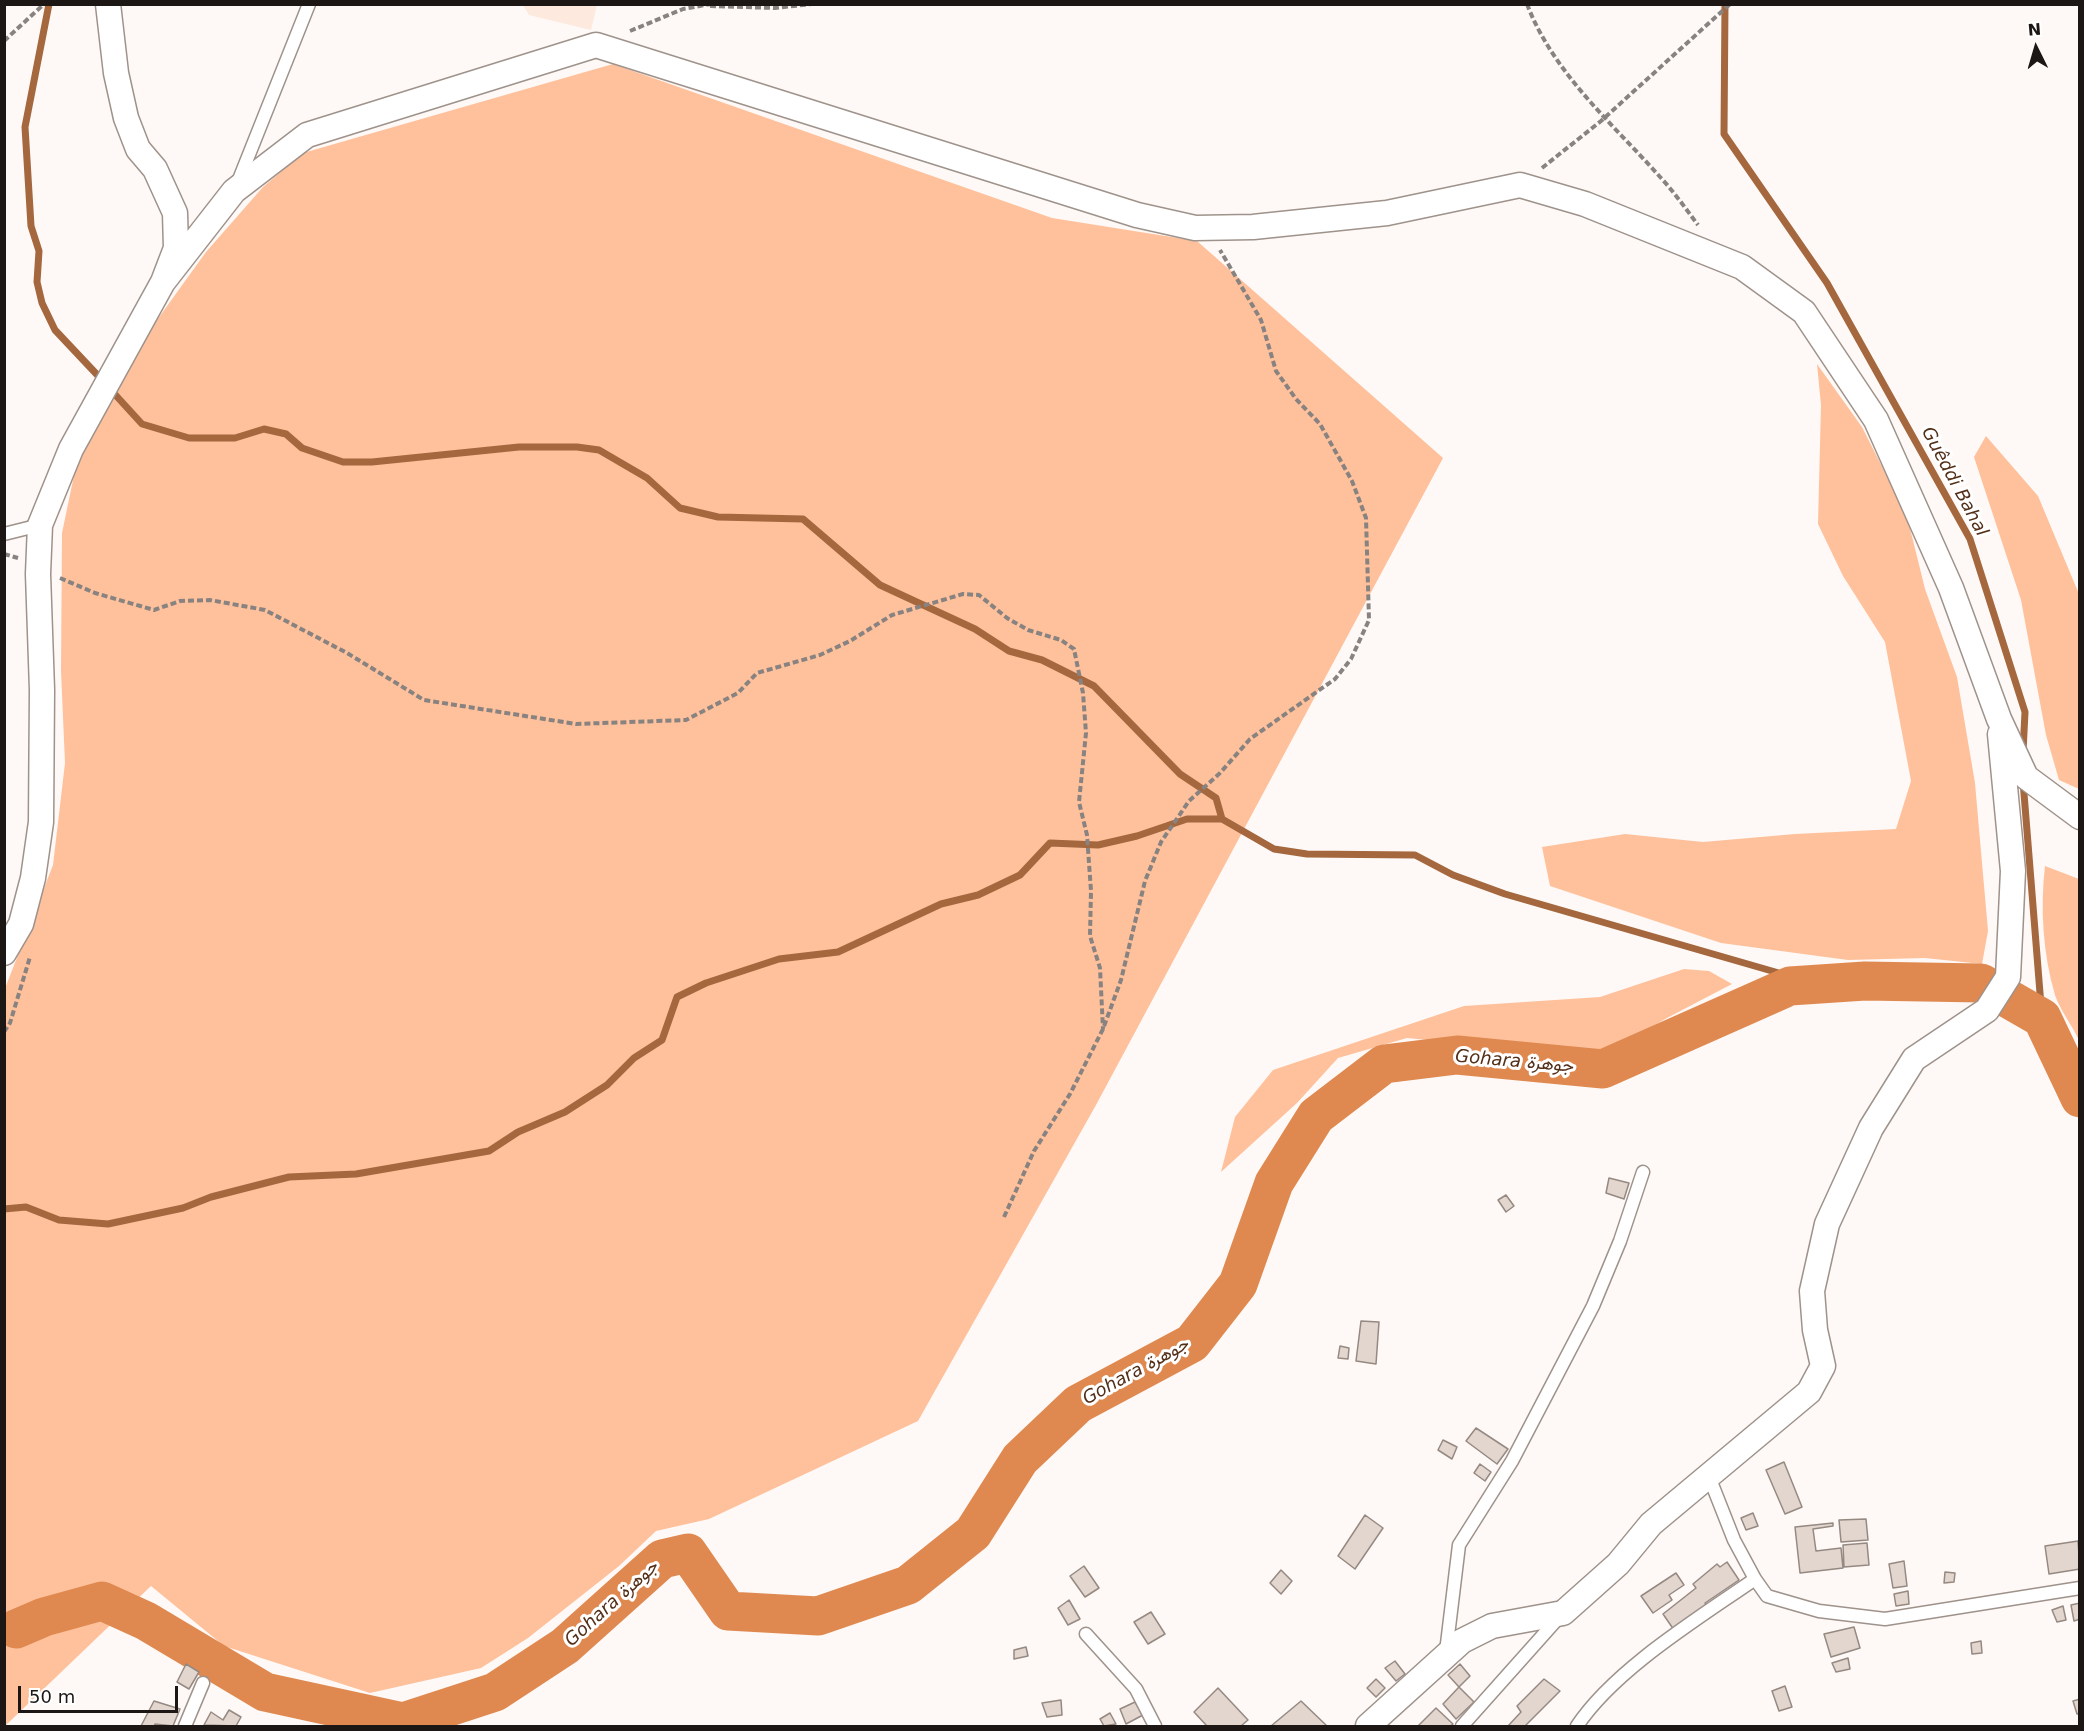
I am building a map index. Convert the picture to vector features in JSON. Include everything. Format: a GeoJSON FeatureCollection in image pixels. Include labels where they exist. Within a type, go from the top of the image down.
{"type":"FeatureCollection","features":[{"type":"Feature","properties":{"kind":"street"},"geometry":{"type":"LineString","coordinates":[[4,953],[21,924],[33,878],[41,822],[42,700],[38,564],[40,525],[71,449],[163,282],[176,248],[175,213],[155,169],[138,149],[126,118],[116,73],[108,4]]}},
{"type":"Feature","properties":{"kind":"street"},"geometry":{"type":"LineString","coordinates":[[163,282],[234,191],[307,135],[596,45],[1137,215],[1195,228],[1253,227],[1387,213],[1520,185],[1585,204],[1742,267],[1804,312],[1876,420],[1951,588],[1998,719],[2026,777],[2079,817]]}},
{"type":"Feature","properties":{"kind":"street"},"geometry":{"type":"LineString","coordinates":[[1368,1726],[1462,1641],[1492,1626],[1563,1613],[1618,1564],[1651,1524],[1708,1474],[1809,1392],[1823,1366],[1815,1329],[1812,1291],[1827,1224],[1870,1128],[1914,1059],[1987,1010],[2008,977],[2013,871],[1998,719]]}},
{"type":"Feature","properties":{"kind":"lane"},"geometry":{"type":"LineString","coordinates":[[234,191],[309,4]]}},
{"type":"Feature","properties":{"kind":"lane"},"geometry":{"type":"LineString","coordinates":[[4,534],[40,525]]}},
{"type":"Feature","properties":{"kind":"lane"},"geometry":{"type":"LineString","coordinates":[[1446,1656],[1459,1545],[1512,1461],[1593,1306],[1620,1241],[1643,1172]]}},
{"type":"Feature","properties":{"kind":"lane"},"geometry":{"type":"LineString","coordinates":[[1708,1474],[1734,1540],[1767,1596],[1819,1611],[1885,1619],[2079,1588]]}},
{"type":"Feature","properties":{"kind":"lane"},"geometry":{"type":"LineString","coordinates":[[1577,1726],[1590,1706],[1665,1641],[1755,1579]]}},
{"type":"Feature","properties":{"kind":"lane"},"geometry":{"type":"LineString","coordinates":[[1462,1726],[1563,1613]]}},
{"type":"Feature","properties":{"kind":"lane"},"geometry":{"type":"LineString","coordinates":[[1086,1634],[1136,1689],[1155,1726]]}},
{"type":"Feature","properties":{"kind":"lane"},"geometry":{"type":"LineString","coordinates":[[185,1726],[203,1683]]}},
{"type":"Feature","properties":{"kind":"path"},"geometry":{"type":"LineString","coordinates":[[4,41],[44,4]]}},
{"type":"Feature","properties":{"kind":"path"},"geometry":{"type":"LineString","coordinates":[[596,45],[673,13],[709,5],[774,8],[812,4]]}},
{"type":"Feature","properties":{"kind":"path"},"geometry":{"type":"LineString","coordinates":[[1527,4],[1536,28],[1571,79],[1663,180],[1698,226]]}},
{"type":"Feature","properties":{"kind":"path"},"geometry":{"type":"LineString","coordinates":[[1520,185],[1605,117],[1730,4]]}},
{"type":"Feature","properties":{"kind":"path"},"geometry":{"type":"LineString","coordinates":[[1004,1217],[1034,1151],[1070,1094],[1103,1029],[1121,980],[1144,881],[1161,842],[1189,801],[1220,773],[1250,739],[1335,679],[1351,659],[1369,620],[1366,518],[1352,481],[1320,424],[1296,399],[1276,371],[1261,320],[1224,253],[1195,228]]}},
{"type":"Feature","properties":{"kind":"path"},"geometry":{"type":"LineString","coordinates":[[4,554],[38,564],[52,574],[95,593],[154,610],[180,600],[210,600],[265,610],[347,653],[424,700],[576,724],[686,720],[738,693],[757,673],[820,655],[850,641],[892,615],[963,594],[979,595],[1007,618],[1028,630],[1061,640],[1074,649],[1083,693],[1086,733],[1079,802],[1087,835],[1091,891],[1090,936],[1100,968],[1103,1029]]}},
{"type":"Feature","properties":{"kind":"path"},"geometry":{"type":"LineString","coordinates":[[4,1032],[10,1023],[31,947]]}},
{"type":"Feature","properties":{"kind":"shaded area"},"geometry":{"type":"Polygon","coordinates":[[[523,5],[597,5],[591,30],[529,15],[523,5]]]}},
{"type":"Feature","properties":{"kind":"shaded area"},"geometry":{"type":"Polygon","coordinates":[[[613,64],[1052,218],[1197,241],[1443,458],[1096,1105],[918,1421],[709,1519],[656,1531],[619,1566],[528,1638],[481,1668],[370,1693],[224,1646],[151,1586],[5,1726],[4,991],[53,865],[65,763],[61,671],[62,533],[77,461],[139,345],[206,252],[263,187],[303,153],[613,64]]]}},
{"type":"Feature","properties":{"kind":"shaded area"},"geometry":{"type":"Polygon","coordinates":[[[1817,364],[1862,427],[1907,516],[1925,589],[1957,677],[1975,783],[1988,931],[1982,964],[1925,958],[1848,960],[1721,943],[1550,886],[1542,847],[1625,834],[1703,842],[1896,829],[1911,781],[1885,642],[1843,576],[1818,524],[1821,405],[1817,364]]]}},
{"type":"Feature","properties":{"kind":"shaded area"},"geometry":{"type":"Polygon","coordinates":[[[1986,436],[2038,496],[2079,594],[2079,789],[2059,780],[2046,735],[2021,600],[1974,457],[1986,436]]]}},
{"type":"Feature","properties":{"kind":"shaded area"},"geometry":{"type":"Polygon","coordinates":[[[2045,866],[2079,879],[2079,1040],[2057,1001],[2051,979],[2045,947],[2043,914],[2045,866]]]}},
{"type":"Feature","properties":{"kind":"shaded area"},"geometry":{"type":"Polygon","coordinates":[[[1684,969],[1709,971],[1732,984],[1667,1018],[1601,1057],[1407,1038],[1338,1058],[1297,1103],[1221,1172],[1235,1117],[1273,1070],[1464,1006],[1600,997],[1684,969]]]}},
{"type":"Feature","properties":{"kind":"building"},"geometry":{"type":"Polygon","coordinates":[[[1609,1178],[1629,1183],[1624,1199],[1606,1193],[1609,1178]]]}},
{"type":"Feature","properties":{"kind":"building"},"geometry":{"type":"Polygon","coordinates":[[[1506,1195],[1514,1206],[1506,1212],[1498,1200],[1506,1195]]]}},
{"type":"Feature","properties":{"kind":"building"},"geometry":{"type":"Polygon","coordinates":[[[1361,1321],[1379,1322],[1376,1364],[1356,1361],[1361,1321]]]}},
{"type":"Feature","properties":{"kind":"building"},"geometry":{"type":"Polygon","coordinates":[[[1340,1346],[1349,1348],[1348,1359],[1338,1358],[1340,1346]]]}},
{"type":"Feature","properties":{"kind":"building"},"geometry":{"type":"Polygon","coordinates":[[[1476,1428],[1508,1449],[1497,1464],[1466,1441],[1476,1428]]]}},
{"type":"Feature","properties":{"kind":"building"},"geometry":{"type":"Polygon","coordinates":[[[1443,1440],[1457,1447],[1452,1459],[1438,1450],[1443,1440]]]}},
{"type":"Feature","properties":{"kind":"building"},"geometry":{"type":"Polygon","coordinates":[[[1784,1462],[1802,1507],[1785,1514],[1766,1470],[1784,1462]]]}},
{"type":"Feature","properties":{"kind":"building"},"geometry":{"type":"Polygon","coordinates":[[[1480,1464],[1491,1472],[1485,1481],[1474,1473],[1480,1464]]]}},
{"type":"Feature","properties":{"kind":"building"},"geometry":{"type":"Polygon","coordinates":[[[1753,1513],[1758,1526],[1746,1530],[1741,1518],[1753,1513]]]}},
{"type":"Feature","properties":{"kind":"building"},"geometry":{"type":"Polygon","coordinates":[[[1365,1515],[1383,1528],[1355,1569],[1338,1556],[1365,1515]]]}},
{"type":"Feature","properties":{"kind":"building"},"geometry":{"type":"Polygon","coordinates":[[[1866,1519],[1868,1540],[1841,1542],[1839,1520],[1866,1519]]]}},
{"type":"Feature","properties":{"kind":"building"},"geometry":{"type":"Polygon","coordinates":[[[1833,1523],[1833,1526],[1813,1529],[1816,1551],[1841,1548],[1843,1568],[1800,1573],[1795,1527],[1833,1523]]]}},
{"type":"Feature","properties":{"kind":"building"},"geometry":{"type":"Polygon","coordinates":[[[2078,1541],[2080,1569],[2049,1574],[2045,1546],[2078,1541]]]}},
{"type":"Feature","properties":{"kind":"building"},"geometry":{"type":"Polygon","coordinates":[[[1867,1543],[1869,1565],[1844,1567],[1843,1545],[1867,1543]]]}},
{"type":"Feature","properties":{"kind":"building"},"geometry":{"type":"Polygon","coordinates":[[[1904,1561],[1907,1586],[1893,1588],[1889,1564],[1904,1561]]]}},
{"type":"Feature","properties":{"kind":"building"},"geometry":{"type":"Polygon","coordinates":[[[1727,1562],[1739,1580],[1705,1603],[1707,1607],[1674,1630],[1663,1614],[1696,1588],[1693,1584],[1717,1564],[1720,1567],[1727,1562]]]}},
{"type":"Feature","properties":{"kind":"building"},"geometry":{"type":"Polygon","coordinates":[[[1084,1566],[1099,1588],[1085,1597],[1070,1576],[1084,1566]]]}},
{"type":"Feature","properties":{"kind":"building"},"geometry":{"type":"Polygon","coordinates":[[[1281,1570],[1292,1581],[1281,1594],[1270,1583],[1281,1570]]]}},
{"type":"Feature","properties":{"kind":"building"},"geometry":{"type":"Polygon","coordinates":[[[1945,1572],[1955,1573],[1954,1582],[1944,1583],[1945,1572]]]}},
{"type":"Feature","properties":{"kind":"building"},"geometry":{"type":"Polygon","coordinates":[[[1676,1573],[1684,1585],[1669,1595],[1672,1600],[1653,1613],[1641,1596],[1676,1573]]]}},
{"type":"Feature","properties":{"kind":"building"},"geometry":{"type":"Polygon","coordinates":[[[1908,1591],[1909,1604],[1896,1606],[1894,1594],[1908,1591]]]}},
{"type":"Feature","properties":{"kind":"building"},"geometry":{"type":"Polygon","coordinates":[[[1069,1600],[1080,1619],[1068,1625],[1058,1608],[1069,1600]]]}},
{"type":"Feature","properties":{"kind":"building"},"geometry":{"type":"Polygon","coordinates":[[[2080,1603],[2080,1619],[2074,1621],[2071,1605],[2080,1603]]]}},
{"type":"Feature","properties":{"kind":"building"},"geometry":{"type":"Polygon","coordinates":[[[2063,1606],[2066,1620],[2057,1622],[2052,1610],[2063,1606]]]}},
{"type":"Feature","properties":{"kind":"building"},"geometry":{"type":"Polygon","coordinates":[[[1151,1612],[1165,1634],[1148,1644],[1134,1622],[1151,1612]]]}},
{"type":"Feature","properties":{"kind":"building"},"geometry":{"type":"Polygon","coordinates":[[[1854,1627],[1860,1648],[1831,1657],[1824,1634],[1854,1627]]]}},
{"type":"Feature","properties":{"kind":"building"},"geometry":{"type":"Polygon","coordinates":[[[1981,1641],[1982,1653],[1972,1654],[1971,1643],[1981,1641]]]}},
{"type":"Feature","properties":{"kind":"building"},"geometry":{"type":"Polygon","coordinates":[[[1026,1647],[1028,1656],[1014,1659],[1014,1650],[1026,1647]]]}},
{"type":"Feature","properties":{"kind":"building"},"geometry":{"type":"Polygon","coordinates":[[[1848,1658],[1850,1669],[1836,1672],[1832,1663],[1848,1658]]]}},
{"type":"Feature","properties":{"kind":"building"},"geometry":{"type":"Polygon","coordinates":[[[1395,1661],[1405,1674],[1396,1681],[1385,1668],[1395,1661]]]}},
{"type":"Feature","properties":{"kind":"building"},"geometry":{"type":"Polygon","coordinates":[[[186,1664],[199,1672],[189,1689],[177,1682],[186,1664]]]}},
{"type":"Feature","properties":{"kind":"building"},"geometry":{"type":"Polygon","coordinates":[[[1460,1664],[1470,1676],[1459,1687],[1448,1675],[1460,1664]]]}},
{"type":"Feature","properties":{"kind":"building"},"geometry":{"type":"Polygon","coordinates":[[[1376,1679],[1385,1688],[1376,1697],[1367,1688],[1376,1679]]]}},
{"type":"Feature","properties":{"kind":"building"},"geometry":{"type":"Polygon","coordinates":[[[1544,1679],[1560,1691],[1525,1726],[1508,1726],[1521,1712],[1517,1706],[1544,1679]]]}},
{"type":"Feature","properties":{"kind":"building"},"geometry":{"type":"Polygon","coordinates":[[[1785,1686],[1792,1707],[1779,1711],[1772,1691],[1785,1686]]]}},
{"type":"Feature","properties":{"kind":"building"},"geometry":{"type":"Polygon","coordinates":[[[1459,1687],[1474,1702],[1456,1719],[1443,1704],[1459,1687]]]}},
{"type":"Feature","properties":{"kind":"building"},"geometry":{"type":"Polygon","coordinates":[[[1218,1688],[1248,1720],[1241,1726],[1207,1726],[1194,1712],[1218,1688]]]}},
{"type":"Feature","properties":{"kind":"building"},"geometry":{"type":"Polygon","coordinates":[[[2080,1699],[2080,1713],[2077,1714],[2073,1701],[2080,1699]]]}},
{"type":"Feature","properties":{"kind":"building"},"geometry":{"type":"Polygon","coordinates":[[[1061,1700],[1062,1715],[1047,1717],[1042,1703],[1061,1700]]]}},
{"type":"Feature","properties":{"kind":"building"},"geometry":{"type":"Polygon","coordinates":[[[154,1701],[180,1709],[173,1726],[155,1724],[154,1726],[141,1726],[154,1701]]]}},
{"type":"Feature","properties":{"kind":"building"},"geometry":{"type":"Polygon","coordinates":[[[1301,1701],[1327,1726],[1271,1726],[1301,1701]]]}},
{"type":"Feature","properties":{"kind":"building"},"geometry":{"type":"Polygon","coordinates":[[[1135,1702],[1143,1715],[1126,1724],[1120,1709],[1135,1702]]]}},
{"type":"Feature","properties":{"kind":"building"},"geometry":{"type":"Polygon","coordinates":[[[1436,1708],[1453,1724],[1450,1726],[1418,1726],[1436,1708]]]}},
{"type":"Feature","properties":{"kind":"building"},"geometry":{"type":"Polygon","coordinates":[[[229,1710],[241,1717],[236,1726],[204,1725],[211,1712],[223,1720],[229,1710]]]}},
{"type":"Feature","properties":{"kind":"building"},"geometry":{"type":"Polygon","coordinates":[[[1110,1713],[1116,1724],[1104,1726],[1100,1719],[1110,1713]]]}},
{"type":"Feature","properties":{"kind":"waterway"},"geometry":{"type":"LineString","coordinates":[[49,4],[25,127],[31,226],[39,251],[37,282],[42,303],[55,330],[103,381]]}},
{"type":"Feature","properties":{"kind":"waterway","name":"Guêddi Bahal"},"geometry":{"type":"LineString","coordinates":[[1725,4],[1724,134],[1827,283],[1970,539],[2025,712],[2023,752]]}},
{"type":"Feature","properties":{"kind":"waterway"},"geometry":{"type":"LineString","coordinates":[[110,389],[142,424],[189,438],[235,438],[264,429],[286,434],[302,448],[343,462],[372,462],[519,447],[577,447],[599,450],[647,478],[680,508],[718,517],[803,519],[880,585],[975,629],[1009,651],[1042,660],[1094,686],[1180,774],[1216,798],[1222,819]]}},
{"type":"Feature","properties":{"kind":"waterway","name":"Guêddi Bahal"},"geometry":{"type":"LineString","coordinates":[[2023,781],[2042,1018]]}},
{"type":"Feature","properties":{"kind":"waterway"},"geometry":{"type":"LineString","coordinates":[[4,1209],[26,1207],[59,1220],[108,1224],[183,1208],[211,1197],[289,1177],[356,1174],[489,1151],[518,1132],[565,1112],[607,1085],[634,1058],[662,1040],[677,997],[706,983],[779,959],[838,952],[941,904],[978,895],[1020,875],[1050,843],[1098,845],[1137,836],[1187,819],[1222,819],[1274,849],[1307,854],[1415,855],[1453,875],[1505,894],[1817,984]]}},
{"type":"Feature","properties":{"kind":"waterway","name":"Gohara جوهرة"},"geometry":{"type":"LineString","coordinates":[[16,1629],[44,1617],[102,1601],[146,1621],[265,1692],[403,1722],[495,1692],[565,1646],[662,1559],[688,1553],[728,1611],[818,1616],[908,1585],[973,1533],[1020,1459],[1078,1404],[1192,1343],[1238,1284],[1274,1183],[1316,1116],[1384,1064],[1457,1055],[1603,1069],[1790,986],[1865,981],[1981,983],[2042,1018],[2080,1098]]}},
{"type":"Feature","properties":{"kind":"waterway"},"geometry":{"type":"LineString","coordinates":[[4,1624],[16,1629]]}}]}
